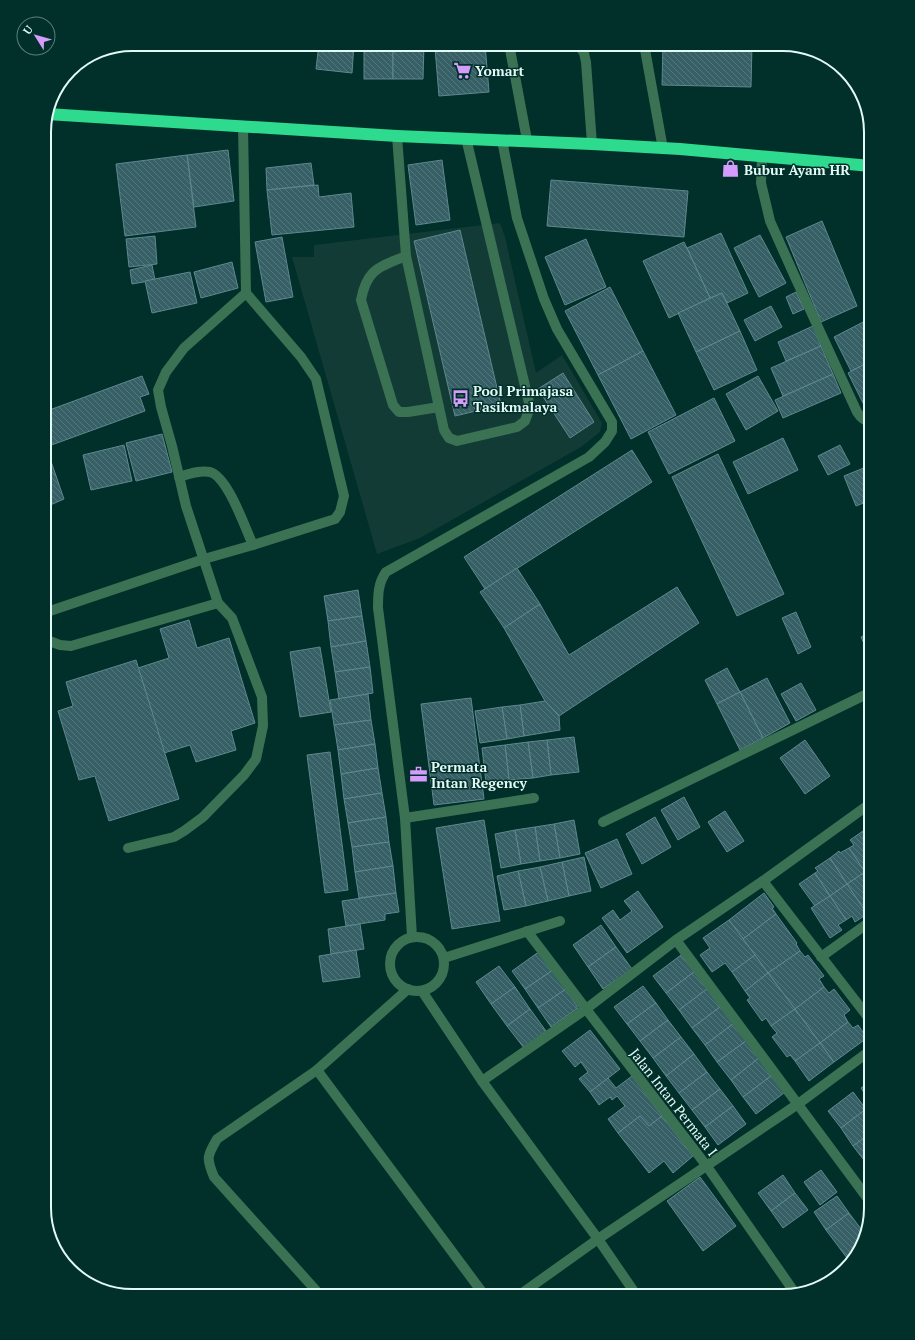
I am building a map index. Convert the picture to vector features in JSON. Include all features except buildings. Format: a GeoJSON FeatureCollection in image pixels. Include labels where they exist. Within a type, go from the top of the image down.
{"type":"FeatureCollection","features":[{"type":"Feature","properties":{"kind":"highway"},"geometry":{"type":"LineString","coordinates":[[53,114],[397,136],[527,140],[592,144],[762,156],[864,165]]}},
{"type":"Feature","properties":{"kind":"street"},"geometry":{"type":"LineString","coordinates":[[510,51],[527,140]]}},
{"type":"Feature","properties":{"kind":"street"},"geometry":{"type":"LineString","coordinates":[[583,51],[586,62],[592,144]]}},
{"type":"Feature","properties":{"kind":"street"},"geometry":{"type":"LineString","coordinates":[[645,51],[664,149]]}},
{"type":"Feature","properties":{"kind":"street"},"geometry":{"type":"LineString","coordinates":[[51,611],[204,559],[335,519],[340,512],[344,496],[316,379],[301,357],[246,293],[243,126]]}},
{"type":"Feature","properties":{"kind":"street"},"geometry":{"type":"LineString","coordinates":[[397,136],[406,256],[444,430],[450,438],[457,441],[517,427],[525,421],[530,407],[466,138]]}},
{"type":"Feature","properties":{"kind":"street"},"geometry":{"type":"LineString","coordinates":[[412,937],[405,818],[378,608],[379,585],[386,572],[589,457],[605,442],[612,431],[612,422],[557,329],[544,299],[517,218],[502,140]]}},
{"type":"Feature","properties":{"kind":"street"},"geometry":{"type":"LineString","coordinates":[[762,156],[761,183],[770,220],[857,412],[860,417],[864,419]]}},
{"type":"Feature","properties":{"kind":"street"},"geometry":{"type":"LineString","coordinates":[[406,256],[381,267],[370,275],[363,288],[361,300],[393,405],[399,412],[439,407]]}},
{"type":"Feature","properties":{"kind":"street"},"geometry":{"type":"LineString","coordinates":[[128,848],[174,837],[184,831],[203,817],[244,775],[256,759],[263,726],[262,697],[232,618],[218,603],[186,506],[158,390],[166,372],[184,348],[246,293]]}},
{"type":"Feature","properties":{"kind":"street"},"geometry":{"type":"LineString","coordinates":[[179,477],[200,471],[209,472],[217,476],[229,492],[252,545]]}},
{"type":"Feature","properties":{"kind":"street"},"geometry":{"type":"LineString","coordinates":[[51,642],[60,645],[71,646],[218,603]]}},
{"type":"Feature","properties":{"kind":"street"},"geometry":{"type":"LineString","coordinates":[[603,822],[864,695]]}},
{"type":"Feature","properties":{"kind":"street"},"geometry":{"type":"LineString","coordinates":[[405,818],[534,798]]}},
{"type":"Feature","properties":{"kind":"street"},"geometry":{"type":"LineString","coordinates":[[482,1081],[586,1009],[676,940],[763,881],[864,808]]}},
{"type":"Feature","properties":{"kind":"street"},"geometry":{"type":"LineString","coordinates":[[763,881],[864,1012]]}},
{"type":"Feature","properties":{"kind":"street"},"geometry":{"type":"LineString","coordinates":[[444,958],[560,921]]}},
{"type":"Feature","properties":{"kind":"street"},"geometry":{"type":"LineString","coordinates":[[821,957],[864,926]]}},
{"type":"Feature","properties":{"kind":"street","name":"Jalan Intan Permata I"},"geometry":{"type":"LineString","coordinates":[[527,931],[706,1165],[792,1288]]}},
{"type":"Feature","properties":{"kind":"street"},"geometry":{"type":"LineString","coordinates":[[412,937],[426,938],[438,946],[444,958],[443,973],[435,984],[422,991],[408,989],[397,982],[391,969],[392,955],[399,944],[412,937]]}},
{"type":"Feature","properties":{"kind":"street"},"geometry":{"type":"LineString","coordinates":[[676,940],[864,1194]]}},
{"type":"Feature","properties":{"kind":"street"},"geometry":{"type":"LineString","coordinates":[[315,1289],[214,1176],[208,1162],[210,1152],[217,1139],[317,1070],[408,989]]}},
{"type":"Feature","properties":{"kind":"street"},"geometry":{"type":"LineString","coordinates":[[422,991],[482,1081],[598,1239],[632,1289]]}},
{"type":"Feature","properties":{"kind":"street"},"geometry":{"type":"LineString","coordinates":[[528,1289],[706,1165],[798,1104],[864,1055]]}},
{"type":"Feature","properties":{"kind":"street"},"geometry":{"type":"LineString","coordinates":[[317,1070],[480,1289]]}},
{"type":"Feature","properties":{"kind":"shaded area","name":"Pool Primajasa Tasikmalaya"},"geometry":{"type":"Polygon","coordinates":[[[500,223],[505,237],[536,373],[562,355],[602,423],[600,432],[581,447],[420,538],[377,554],[292,257],[314,257],[314,245],[500,223]]]}},
{"type":"Feature","properties":{"kind":"place","name":"Yomart"},"geometry":{"type":"Point","coordinates":[462,70]}},
{"type":"Feature","properties":{"kind":"place","name":"Bubur Ayam HR"},"geometry":{"type":"Point","coordinates":[731,169]}},
{"type":"Feature","properties":{"kind":"place","name":"Pool Primajasa Tasikmalaya"},"geometry":{"type":"Point","coordinates":[460,398]}},
{"type":"Feature","properties":{"kind":"place","name":"Permata Intan Regency"},"geometry":{"type":"Point","coordinates":[418,774]}}]}
